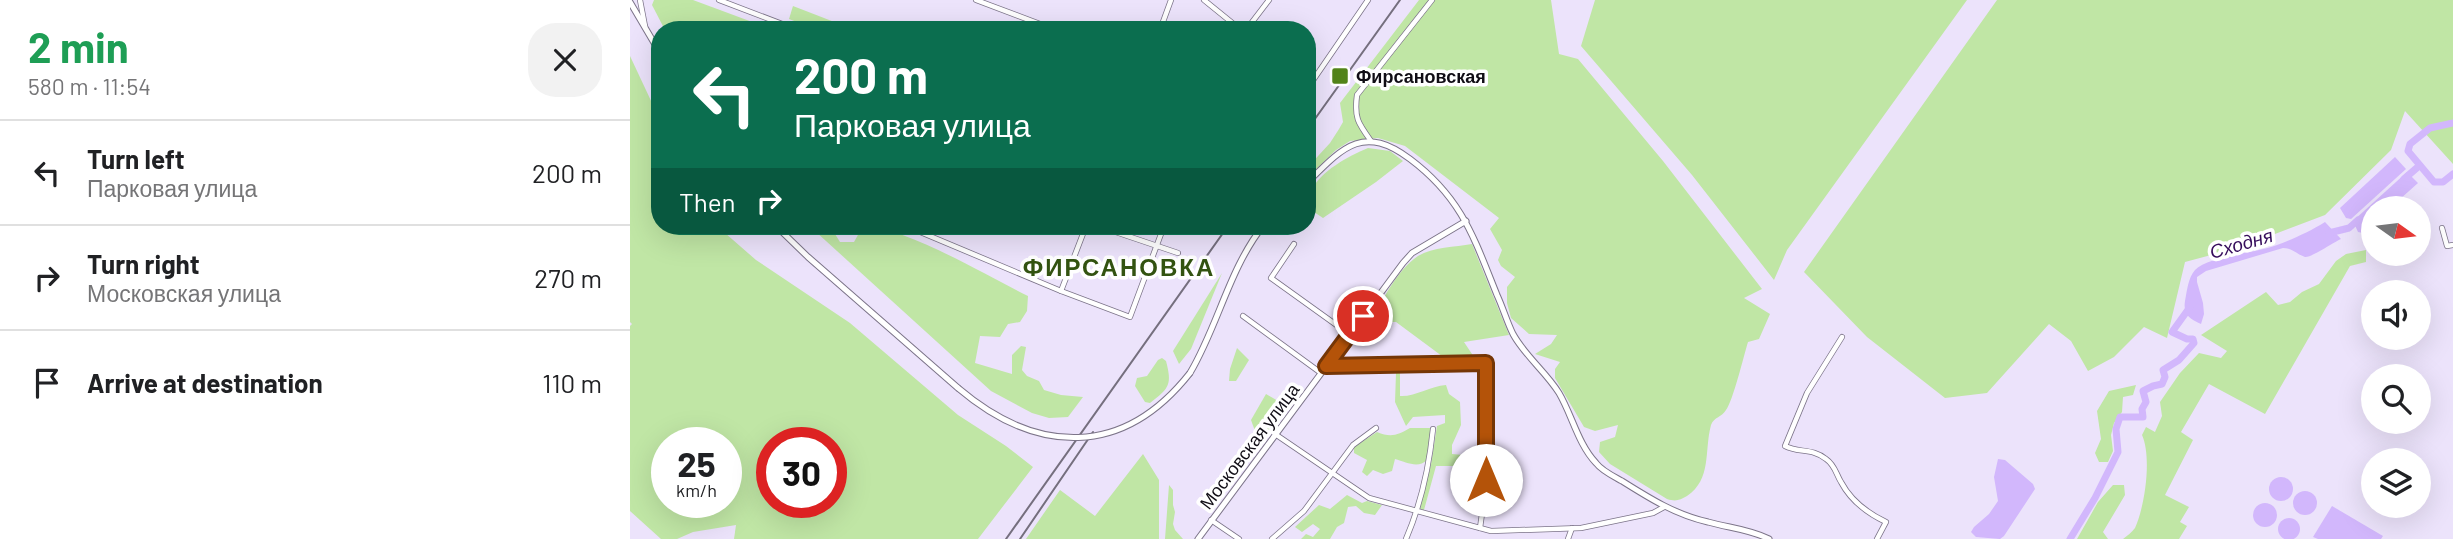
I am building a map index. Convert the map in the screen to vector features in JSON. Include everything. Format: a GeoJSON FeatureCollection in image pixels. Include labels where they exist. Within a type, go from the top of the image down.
{"type":"FeatureCollection","features":[{"type":"Feature","properties":{"kind":"street"},"geometry":{"type":"LineString","coordinates":[[640,0],[645,27]]}},
{"type":"Feature","properties":{"kind":"street"},"geometry":{"type":"LineString","coordinates":[[719,0],[774,21]]}},
{"type":"Feature","properties":{"kind":"street"},"geometry":{"type":"LineString","coordinates":[[976,0],[1032,21]]}},
{"type":"Feature","properties":{"kind":"street"},"geometry":{"type":"LineString","coordinates":[[1163,21],[1171,0]]}},
{"type":"Feature","properties":{"kind":"street"},"geometry":{"type":"LineString","coordinates":[[1204,0],[1231,21]]}},
{"type":"Feature","properties":{"kind":"street"},"geometry":{"type":"LineString","coordinates":[[1251,21],[1269,0]]}},
{"type":"Feature","properties":{"kind":"street"},"geometry":{"type":"LineString","coordinates":[[1316,75],[1368,0]]}},
{"type":"Feature","properties":{"kind":"street"},"geometry":{"type":"LineString","coordinates":[[1371,141],[1360,127],[1355,114],[1357,95],[1432,0]]}},
{"type":"Feature","properties":{"kind":"street"},"geometry":{"type":"LineString","coordinates":[[630,2],[651,37]]}},
{"type":"Feature","properties":{"kind":"street"},"geometry":{"type":"LineString","coordinates":[[1316,175],[1343,150],[1371,141],[1389,145],[1424,170],[1450,196],[1466,221],[1513,332],[1522,348],[1557,391],[1586,451],[1597,465],[1664,507],[1709,523],[1750,530],[1769,539]]}},
{"type":"Feature","properties":{"kind":"street","name":"Московская улица"},"geometry":{"type":"LineString","coordinates":[[1198,539],[1412,253],[1466,221]]}},
{"type":"Feature","properties":{"kind":"street"},"geometry":{"type":"LineString","coordinates":[[2442,228],[2447,246],[2453,245]]}},
{"type":"Feature","properties":{"kind":"street"},"geometry":{"type":"LineString","coordinates":[[785,235],[986,411],[1011,424],[1039,433],[1081,437],[1099,436],[1118,430],[1156,409],[1174,393],[1190,373],[1211,334],[1246,252],[1257,235]]}},
{"type":"Feature","properties":{"kind":"street"},"geometry":{"type":"LineString","coordinates":[[927,235],[1130,317],[1160,235]]}},
{"type":"Feature","properties":{"kind":"street"},"geometry":{"type":"LineString","coordinates":[[1061,291],[1083,235]]}},
{"type":"Feature","properties":{"kind":"street"},"geometry":{"type":"LineString","coordinates":[[1124,235],[1178,253]]}},
{"type":"Feature","properties":{"kind":"street"},"geometry":{"type":"LineString","coordinates":[[1294,244],[1270,278],[1349,334]]}},
{"type":"Feature","properties":{"kind":"street"},"geometry":{"type":"LineString","coordinates":[[1243,316],[1321,373]]}},
{"type":"Feature","properties":{"kind":"street"},"geometry":{"type":"LineString","coordinates":[[1842,337],[1807,393],[1785,446],[1810,451],[1825,458],[1832,465],[1840,481],[1860,507],[1886,522],[1877,539]]}},
{"type":"Feature","properties":{"kind":"street"},"geometry":{"type":"LineString","coordinates":[[1326,366],[1489,363],[1487,478],[1480,528]]}},
{"type":"Feature","properties":{"kind":"street"},"geometry":{"type":"LineString","coordinates":[[1272,539],[1304,511],[1353,446],[1376,428]]}},
{"type":"Feature","properties":{"kind":"street"},"geometry":{"type":"LineString","coordinates":[[1406,539],[1417,512],[1428,468],[1433,429]]}},
{"type":"Feature","properties":{"kind":"street"},"geometry":{"type":"LineString","coordinates":[[1275,434],[1368,498],[1490,531],[1572,528],[1653,513],[1664,507]]}},
{"type":"Feature","properties":{"kind":"street"},"geometry":{"type":"LineString","coordinates":[[1211,520],[1238,539]]}},
{"type":"Feature","properties":{"kind":"street"},"geometry":{"type":"LineString","coordinates":[[1568,539],[1572,528]]}},
{"type":"Feature","properties":{"kind":"street"},"geometry":{"type":"LineString","coordinates":[[1487,539],[1490,531]]}},
{"type":"Feature","properties":{"kind":"green space"},"geometry":{"type":"Polygon","coordinates":[[[654,0],[693,0],[750,21],[660,21],[652,5],[654,0]]]}},
{"type":"Feature","properties":{"kind":"green space"},"geometry":{"type":"Polygon","coordinates":[[[1419,0],[1551,0],[1559,54],[1578,59],[1663,161],[1762,289],[1744,298],[1770,314],[1759,339],[1748,342],[1729,405],[1711,425],[1704,473],[1695,489],[1680,499],[1667,499],[1610,464],[1599,452],[1600,442],[1615,437],[1618,425],[1595,431],[1584,427],[1555,378],[1555,369],[1560,362],[1535,354],[1551,344],[1557,335],[1529,334],[1511,318],[1507,287],[1515,277],[1501,266],[1498,260],[1502,250],[1490,229],[1499,218],[1405,146],[1378,138],[1350,141],[1316,169],[1316,158],[1330,143],[1343,122],[1340,103],[1419,0]]]}},
{"type":"Feature","properties":{"kind":"green space"},"geometry":{"type":"Polygon","coordinates":[[[1595,0],[1967,0],[1787,250],[1774,280],[1692,175],[1581,46],[1595,0]]]}},
{"type":"Feature","properties":{"kind":"green space"},"geometry":{"type":"Polygon","coordinates":[[[1997,0],[2453,0],[2453,164],[2405,111],[2391,150],[2325,215],[2241,247],[2185,262],[2167,338],[2144,327],[2114,357],[2088,371],[2071,341],[2049,324],[1987,393],[1945,398],[1867,337],[1804,272],[1997,0]]]}},
{"type":"Feature","properties":{"kind":"green space"},"geometry":{"type":"Polygon","coordinates":[[[793,6],[832,21],[794,21],[789,19],[793,6]]]}},
{"type":"Feature","properties":{"kind":"green space"},"geometry":{"type":"Polygon","coordinates":[[[630,56],[651,101],[651,235],[727,235],[756,260],[850,323],[958,415],[1033,467],[978,539],[734,539],[736,525],[693,532],[677,539],[661,539],[630,511],[630,56]]]}},
{"type":"Feature","properties":{"kind":"green space"},"geometry":{"type":"Polygon","coordinates":[[[1368,148],[1390,151],[1403,161],[1323,218],[1316,213],[1316,183],[1344,160],[1368,148]]]}},
{"type":"Feature","properties":{"kind":"green space"},"geometry":{"type":"Polygon","coordinates":[[[819,235],[836,235],[840,242],[854,242],[858,235],[903,235],[1028,296],[1027,311],[1020,322],[1008,324],[1000,337],[980,336],[975,363],[1012,374],[1012,355],[1021,346],[1026,347],[1022,370],[1027,376],[1039,381],[1044,390],[1083,397],[1068,417],[1049,418],[1032,413],[991,391],[819,235]]]}},
{"type":"Feature","properties":{"kind":"green space"},"geometry":{"type":"Polygon","coordinates":[[[1472,244],[1509,335],[1464,342],[1476,360],[1450,362],[1396,322],[1370,322],[1385,295],[1410,262],[1437,249],[1472,244]]]}},
{"type":"Feature","properties":{"kind":"green space"},"geometry":{"type":"Polygon","coordinates":[[[2361,251],[2361,263],[2350,266],[2265,414],[2209,384],[2181,432],[2193,440],[2165,495],[2189,507],[2180,522],[2187,526],[2179,539],[2123,539],[2135,528],[2142,507],[2147,456],[2142,435],[2146,427],[2155,432],[2162,416],[2160,402],[2180,373],[2199,353],[2221,358],[2227,351],[2201,335],[2266,292],[2278,305],[2290,302],[2302,292],[2319,284],[2336,261],[2346,254],[2361,251]]]}},
{"type":"Feature","properties":{"kind":"green space"},"geometry":{"type":"Polygon","coordinates":[[[1222,273],[1191,349],[1179,364],[1173,351],[1222,273]]]}},
{"type":"Feature","properties":{"kind":"green space"},"geometry":{"type":"Polygon","coordinates":[[[1237,348],[1249,360],[1236,381],[1229,381],[1230,369],[1237,348]]]}},
{"type":"Feature","properties":{"kind":"green space"},"geometry":{"type":"Polygon","coordinates":[[[1162,358],[1168,369],[1168,385],[1150,403],[1145,402],[1135,386],[1137,378],[1147,376],[1162,358]]]}},
{"type":"Feature","properties":{"kind":"green space"},"geometry":{"type":"Polygon","coordinates":[[[1396,373],[1400,373],[1400,396],[1446,385],[1449,394],[1460,402],[1461,425],[1452,445],[1452,454],[1475,456],[1474,461],[1459,466],[1436,466],[1424,510],[1420,509],[1437,426],[1445,423],[1445,415],[1413,417],[1406,426],[1395,402],[1396,373]]]}},
{"type":"Feature","properties":{"kind":"green space"},"geometry":{"type":"Polygon","coordinates":[[[2136,385],[2133,395],[2123,397],[2122,412],[2114,423],[2111,435],[2113,451],[2108,462],[2099,462],[2095,453],[2101,439],[2097,411],[2109,391],[2136,385]]]}},
{"type":"Feature","properties":{"kind":"green space"},"geometry":{"type":"Polygon","coordinates":[[[1266,394],[1288,407],[1259,442],[1251,420],[1266,394]]]}},
{"type":"Feature","properties":{"kind":"green space"},"geometry":{"type":"Polygon","coordinates":[[[1410,428],[1432,428],[1427,460],[1416,464],[1395,459],[1392,471],[1383,474],[1373,470],[1367,476],[1362,472],[1367,460],[1354,453],[1354,447],[1377,432],[1394,435],[1410,428]]]}},
{"type":"Feature","properties":{"kind":"green space"},"geometry":{"type":"Polygon","coordinates":[[[1143,454],[1159,480],[1159,539],[1026,539],[1060,490],[1095,516],[1143,454]]]}},
{"type":"Feature","properties":{"kind":"green space"},"geometry":{"type":"Polygon","coordinates":[[[1169,485],[1173,490],[1173,524],[1183,539],[1165,539],[1169,485]]]}},
{"type":"Feature","properties":{"kind":"green space"},"geometry":{"type":"Polygon","coordinates":[[[2113,485],[2124,485],[2125,495],[2103,532],[2108,539],[2077,539],[2098,502],[2113,485]]]}},
{"type":"Feature","properties":{"kind":"green space"},"geometry":{"type":"Polygon","coordinates":[[[1347,495],[1362,503],[1367,501],[1382,505],[1375,515],[1364,513],[1356,506],[1348,507],[1344,523],[1337,527],[1330,539],[1301,539],[1306,534],[1313,537],[1320,529],[1313,524],[1302,532],[1295,527],[1319,505],[1330,509],[1347,495]]]}},
{"type":"Feature","properties":{"kind":"shaded area"},"geometry":{"type":"Polygon","coordinates":[[[2395,157],[2406,169],[2376,196],[2361,196],[2361,210],[2351,219],[2346,218],[2340,208],[2395,157]]]}},
{"type":"Feature","properties":{"kind":"shaded area"},"geometry":{"type":"Polygon","coordinates":[[[2407,172],[2418,183],[2403,196],[2381,196],[2407,172]]]}},
{"type":"Feature","properties":{"kind":"shaded area"},"geometry":{"type":"Polygon","coordinates":[[[2361,214],[2361,233],[2358,232],[2353,221],[2361,214]]]}},
{"type":"Feature","properties":{"kind":"shaded area"},"geometry":{"type":"Polygon","coordinates":[[[2325,222],[2341,239],[2312,255],[2305,257],[2283,248],[2206,271],[2197,277],[2204,314],[2201,324],[2188,316],[2185,306],[2188,285],[2193,273],[2201,265],[2277,245],[2325,222]]]}},
{"type":"Feature","properties":{"kind":"shaded area"},"geometry":{"type":"Polygon","coordinates":[[[1998,459],[2005,460],[2033,484],[2035,489],[2004,536],[2000,539],[1976,537],[1971,532],[1974,527],[1989,514],[1998,501],[1994,477],[1998,459]]]}},
{"type":"Feature","properties":{"kind":"shaded area"},"geometry":{"type":"Polygon","coordinates":[[[2281,477],[2289,481],[2293,489],[2289,497],[2281,501],[2273,497],[2269,489],[2273,481],[2281,477]]]}},
{"type":"Feature","properties":{"kind":"shaded area"},"geometry":{"type":"Polygon","coordinates":[[[2305,491],[2313,495],[2317,503],[2313,511],[2305,515],[2297,511],[2293,503],[2297,495],[2305,491]]]}},
{"type":"Feature","properties":{"kind":"shaded area"},"geometry":{"type":"Polygon","coordinates":[[[2265,503],[2273,507],[2277,515],[2273,523],[2265,527],[2257,523],[2253,515],[2257,507],[2265,503]]]}},
{"type":"Feature","properties":{"kind":"shaded area"},"geometry":{"type":"Polygon","coordinates":[[[2332,506],[2383,536],[2381,539],[2313,537],[2332,506]]]}},
{"type":"Feature","properties":{"kind":"shaded area"},"geometry":{"type":"Polygon","coordinates":[[[2289,518],[2297,521],[2300,529],[2297,537],[2289,540],[2281,537],[2278,529],[2281,521],[2289,518]]]}},
{"type":"Feature","properties":{"kind":"waterway","name":"Сходня"},"geometry":{"type":"LineString","coordinates":[[2453,123],[2430,128],[2410,144],[2408,151],[2434,182],[2443,182],[2453,174]]}},
{"type":"Feature","properties":{"kind":"waterway","name":"Сходня"},"geometry":{"type":"LineString","coordinates":[[2404,179],[2419,166]]}},
{"type":"Feature","properties":{"kind":"waterway","name":"Сходня"},"geometry":{"type":"LineString","coordinates":[[2329,233],[2349,228],[2358,220]]}},
{"type":"Feature","properties":{"kind":"waterway","name":"Сходня"},"geometry":{"type":"LineString","coordinates":[[2070,539],[2118,452],[2116,429],[2120,417],[2143,417],[2142,409],[2146,402],[2143,391],[2162,384],[2165,377],[2163,370],[2179,360],[2194,343],[2193,339],[2172,332],[2190,307]]}},
{"type":"Feature","properties":{"kind":"railway"},"geometry":{"type":"LineString","coordinates":[[1316,117],[1400,0]]}},
{"type":"Feature","properties":{"kind":"railway"},"geometry":{"type":"LineString","coordinates":[[1006,539],[1222,235]]}},
{"type":"Feature","properties":{"kind":"railway"},"geometry":{"type":"LineString","coordinates":[[1020,539],[1093,432]]}},
{"type":"Feature","properties":{"kind":"place","name":"Фирсановская"},"geometry":{"type":"Point","coordinates":[1340,76]}},
{"type":"Feature","properties":{"kind":"district","name":"ФИРСАНОВКА"},"geometry":{"type":"Point","coordinates":[1119,266]}},
{"type":"Feature","properties":{"kind":"route"},"geometry":{"type":"LineString","coordinates":[[1363,316],[1326,366],[1486,363],[1486,480]]}}]}
